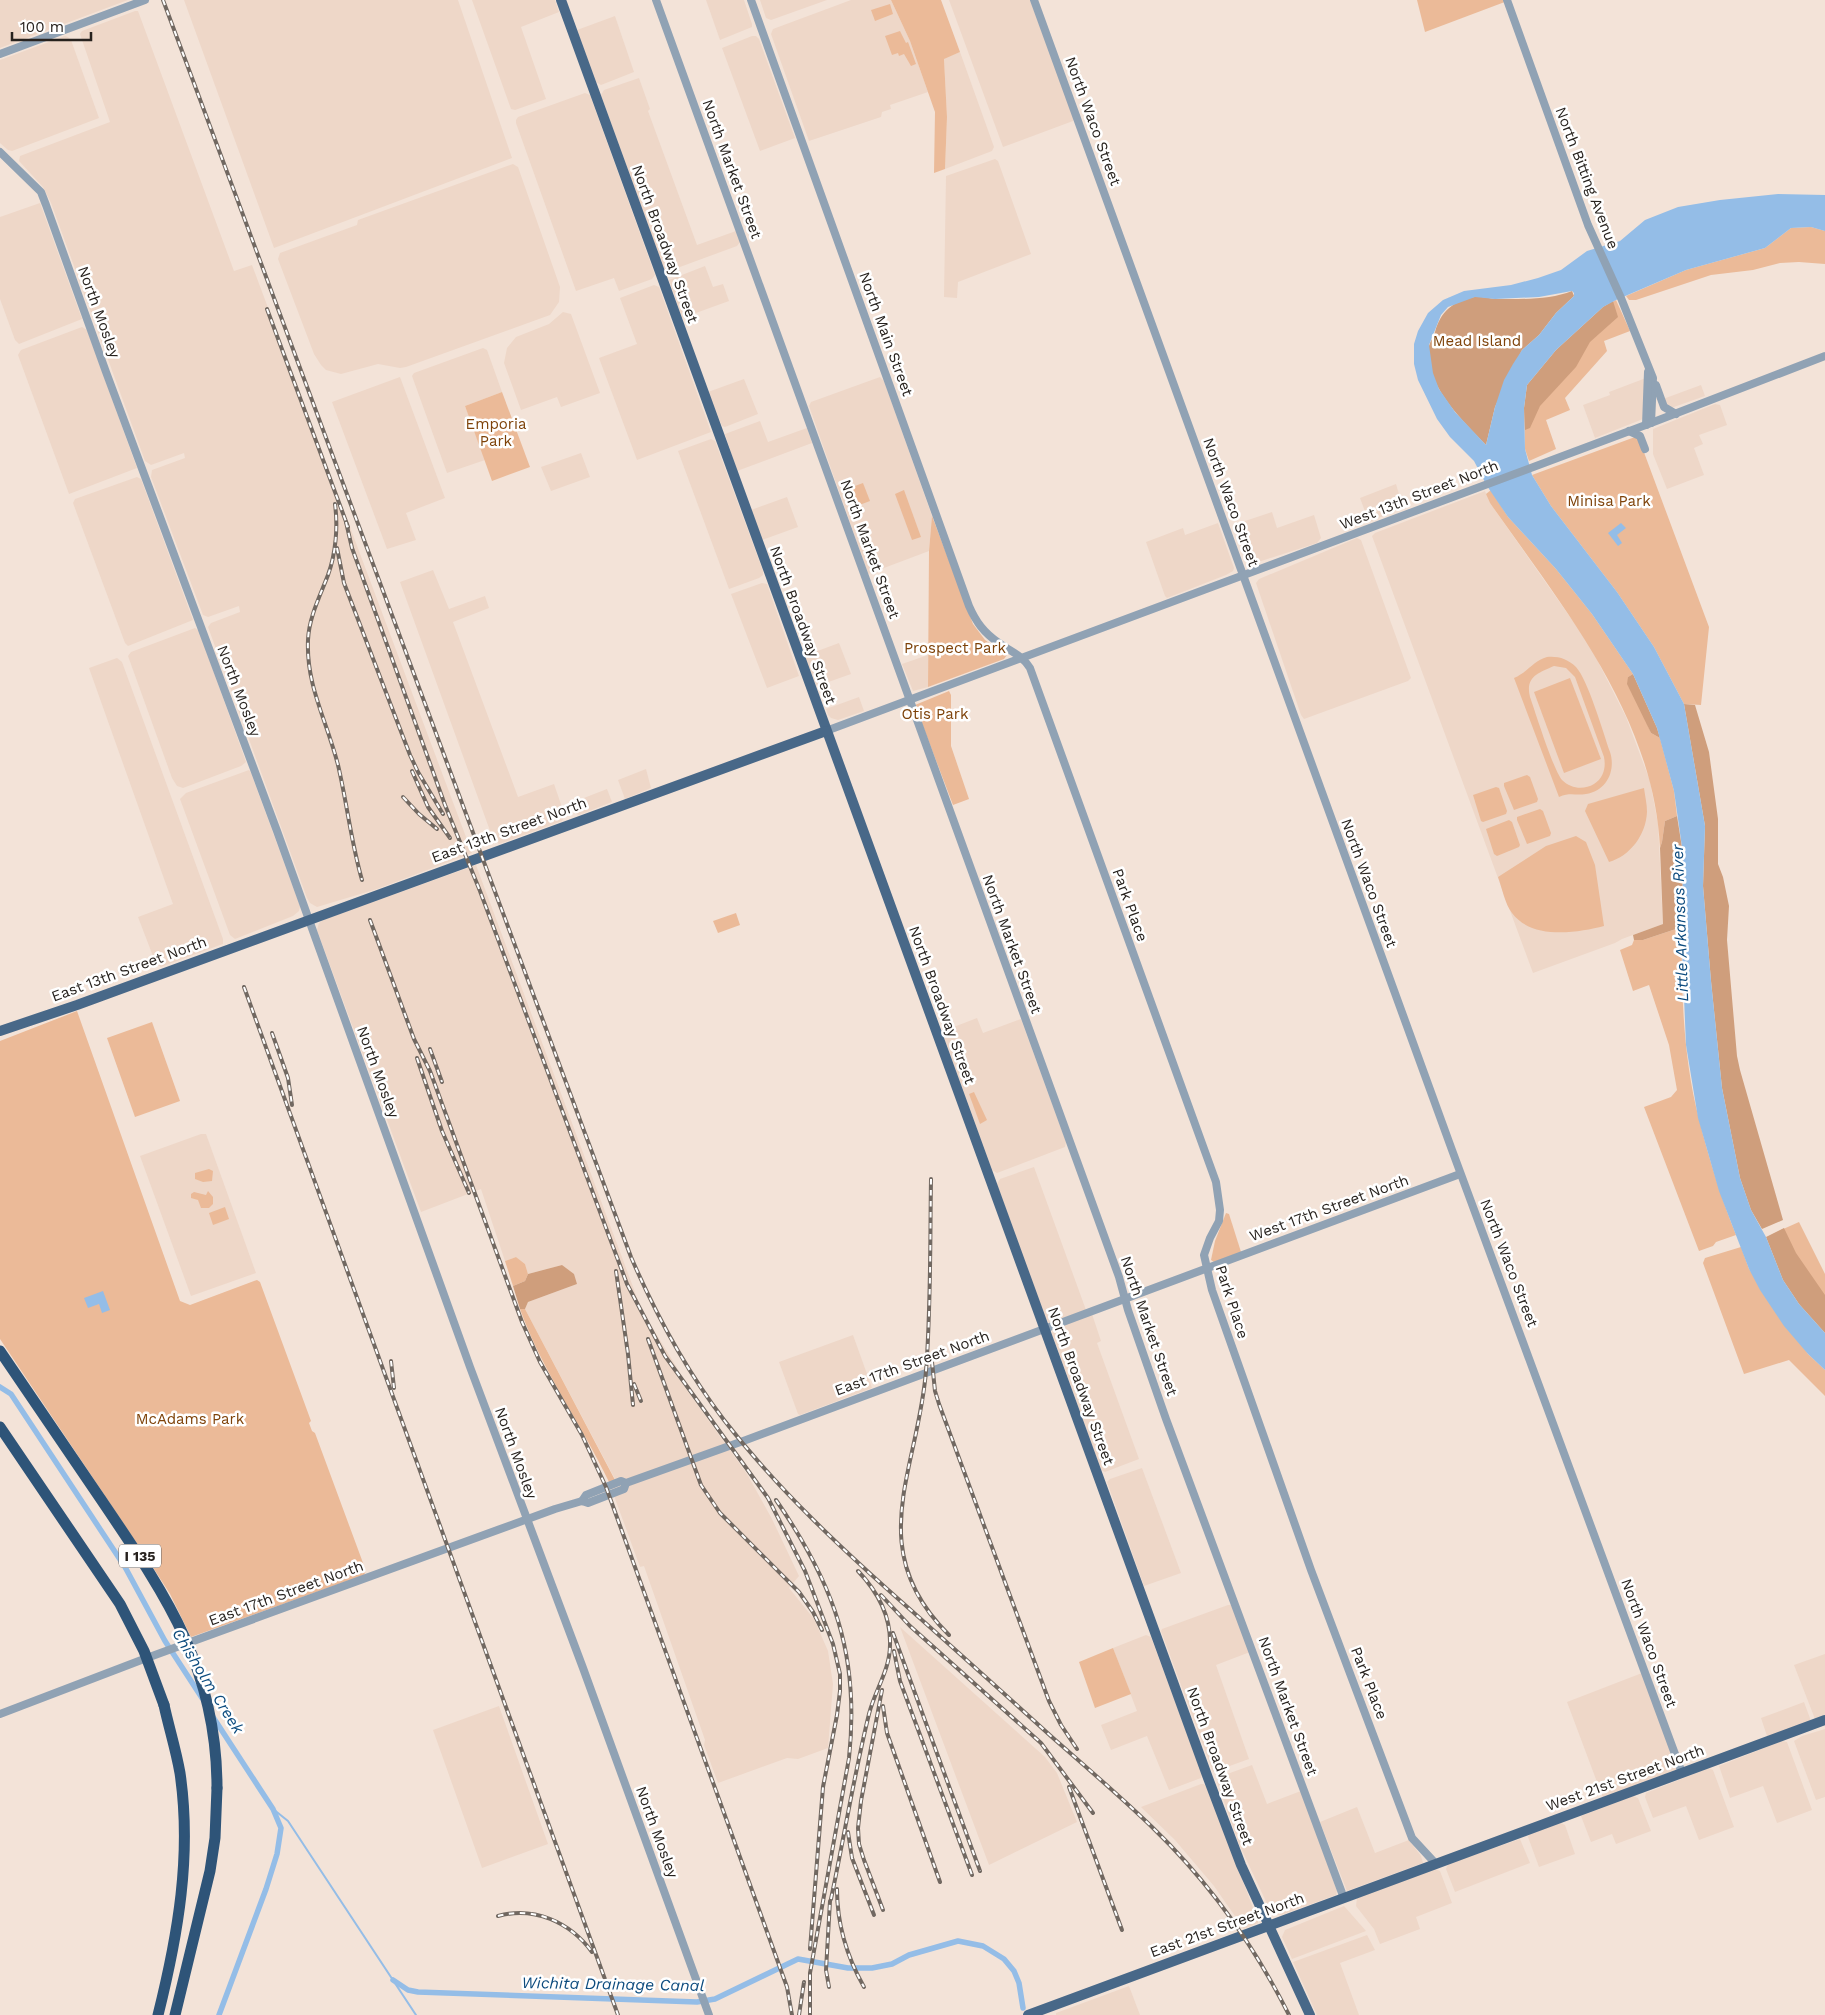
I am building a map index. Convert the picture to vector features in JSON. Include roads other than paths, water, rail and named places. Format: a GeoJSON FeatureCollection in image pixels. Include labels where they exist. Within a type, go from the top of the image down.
{"type":"FeatureCollection","features":[{"type":"Feature","properties":{"kind":"highway","name":"I 135"},"geometry":{"type":"LineString","coordinates":[[0,1351],[147,1568],[176,1617],[194,1657],[209,1708],[217,1758],[215,1838],[208,1880],[176,2015]]}},
{"type":"Feature","properties":{"kind":"highway","name":"I 135"},"geometry":{"type":"LineString","coordinates":[[0,1427],[120,1604],[144,1650],[164,1705],[180,1773],[185,1851],[182,1897],[163,1995],[156,2015]]}},
{"type":"Feature","properties":{"kind":"main road","name":"North Broadway Street"},"geometry":{"type":"LineString","coordinates":[[561,0],[1208,1778],[1238,1857],[1310,2015]]}},
{"type":"Feature","properties":{"kind":"main road","name":"East 13th Street North"},"geometry":{"type":"LineString","coordinates":[[2,1031],[826,731]]}},
{"type":"Feature","properties":{"kind":"main road","name":"West 21st Street North"},"geometry":{"type":"LineString","coordinates":[[1436,1864],[1825,1720]]}},
{"type":"Feature","properties":{"kind":"main road","name":"East 21st Street North"},"geometry":{"type":"LineString","coordinates":[[1028,2015],[1436,1864]]}},
{"type":"Feature","properties":{"kind":"street"},"geometry":{"type":"LineString","coordinates":[[0,54],[145,0]]}},
{"type":"Feature","properties":{"kind":"street","name":"North Market Street"},"geometry":{"type":"LineString","coordinates":[[656,0],[1119,1277],[1124,1299],[1166,1419],[1344,1897]]}},
{"type":"Feature","properties":{"kind":"street","name":"North Main Street"},"geometry":{"type":"LineString","coordinates":[[751,0],[969,606],[983,630],[1000,644],[1021,657]]}},
{"type":"Feature","properties":{"kind":"street","name":"North Waco Street"},"geometry":{"type":"LineString","coordinates":[[1034,0],[1460,1174],[1682,1774]]}},
{"type":"Feature","properties":{"kind":"street","name":"North Bitting Avenue"},"geometry":{"type":"LineString","coordinates":[[1507,0],[1593,237],[1621,298],[1664,407],[1676,414]]}},
{"type":"Feature","properties":{"kind":"street","name":"North Mosley"},"geometry":{"type":"LineString","coordinates":[[0,152],[41,192],[708,2013]]}},
{"type":"Feature","properties":{"kind":"street","name":"West 13th Street North"},"geometry":{"type":"LineString","coordinates":[[1021,657],[1676,414],[1825,356]]}},
{"type":"Feature","properties":{"kind":"street","name":"North Bitting Avenue"},"geometry":{"type":"LineString","coordinates":[[1647,365],[1649,377],[1649,424]]}},
{"type":"Feature","properties":{"kind":"street"},"geometry":{"type":"LineString","coordinates":[[1649,424],[1654,378]]}},
{"type":"Feature","properties":{"kind":"street"},"geometry":{"type":"LineString","coordinates":[[1629,431],[1640,436],[1645,449]]}},
{"type":"Feature","properties":{"kind":"street","name":"East 13th Street North"},"geometry":{"type":"LineString","coordinates":[[826,731],[1021,657]]}},
{"type":"Feature","properties":{"kind":"street","name":"Park Place"},"geometry":{"type":"LineString","coordinates":[[1021,657],[1030,668],[1216,1182],[1220,1210],[1219,1221],[1204,1255],[1212,1290],[1262,1435],[1412,1838],[1436,1864]]}},
{"type":"Feature","properties":{"kind":"street","name":"West 17th Street North"},"geometry":{"type":"LineString","coordinates":[[1207,1268],[1460,1174]]}},
{"type":"Feature","properties":{"kind":"street","name":"East 17th Street North"},"geometry":{"type":"LineString","coordinates":[[0,1714],[191,1642],[582,1501],[586,1495],[621,1481],[626,1483],[1207,1268]]}},
{"type":"Feature","properties":{"kind":"water"},"geometry":{"type":"Polygon","coordinates":[[[1778,194],[1825,195],[1825,231],[1811,227],[1791,228],[1765,248],[1686,270],[1603,307],[1556,350],[1527,385],[1524,408],[1525,449],[1532,475],[1551,506],[1617,592],[1654,647],[1684,704],[1705,826],[1703,886],[1722,1088],[1740,1178],[1751,1210],[1766,1237],[1783,1280],[1799,1304],[1825,1333],[1825,1370],[1808,1354],[1784,1326],[1760,1290],[1749,1269],[1719,1191],[1698,1118],[1686,1045],[1682,949],[1683,854],[1674,791],[1657,728],[1633,674],[1592,614],[1556,569],[1508,517],[1487,486],[1474,461],[1450,437],[1437,419],[1418,380],[1414,364],[1414,344],[1418,331],[1428,313],[1443,300],[1464,291],[1511,285],[1561,270],[1587,251],[1620,241],[1645,220],[1678,207],[1720,200],[1778,194]],[[1572,291],[1539,297],[1495,299],[1475,297],[1448,307],[1441,315],[1429,345],[1433,373],[1439,389],[1455,412],[1486,445],[1504,380],[1513,364],[1522,350],[1539,335],[1556,313],[1574,296],[1572,291]]]}},
{"type":"Feature","properties":{"kind":"water"},"geometry":{"type":"Polygon","coordinates":[[[1621,523],[1626,528],[1617,535],[1622,543],[1618,546],[1608,533],[1621,523]]]}},
{"type":"Feature","properties":{"kind":"water"},"geometry":{"type":"Polygon","coordinates":[[[103,1291],[110,1310],[102,1313],[99,1304],[88,1308],[84,1298],[103,1291]]]}},
{"type":"Feature","properties":{"kind":"waterway","name":"Chisholm Creek"},"geometry":{"type":"LineString","coordinates":[[0,1387],[11,1394],[125,1567],[165,1641],[202,1698]]}},
{"type":"Feature","properties":{"kind":"waterway","name":"Chisholm Creek"},"geometry":{"type":"LineString","coordinates":[[213,1717],[273,1809],[281,1828],[277,1854],[266,1889],[219,2015]]}},
{"type":"Feature","properties":{"kind":"waterway"},"geometry":{"type":"LineString","coordinates":[[273,1809],[288,1821],[416,2015]]}},
{"type":"Feature","properties":{"kind":"waterway","name":"Wichita Drainage Canal"},"geometry":{"type":"LineString","coordinates":[[393,1980],[408,1990],[418,1992],[697,2002],[715,1999],[798,1959],[848,1968],[872,1968],[892,1964],[909,1955],[958,1941],[983,1946],[1004,1959],[1014,1971],[1019,1983],[1023,2008]]}},
{"type":"Feature","properties":{"kind":"railway"},"geometry":{"type":"LineString","coordinates":[[163,0],[631,1257],[651,1300],[684,1362],[710,1401],[745,1446],[767,1472],[838,1544],[1128,1804],[1173,1848],[1211,1892],[1245,1939],[1289,2015]]}},
{"type":"Feature","properties":{"kind":"railway"},"geometry":{"type":"LineString","coordinates":[[267,309],[348,527]]}},
{"type":"Feature","properties":{"kind":"railway"},"geometry":{"type":"LineString","coordinates":[[335,504],[335,549],[331,567],[310,623],[308,657],[318,703],[338,765],[362,880]]}},
{"type":"Feature","properties":{"kind":"railway"},"geometry":{"type":"LineString","coordinates":[[346,522],[352,548],[445,805],[480,891],[627,1284],[665,1356],[768,1498],[805,1571],[833,1644],[840,1674],[840,1691],[823,1787],[810,1949]]}},
{"type":"Feature","properties":{"kind":"railway"},"geometry":{"type":"LineString","coordinates":[[337,548],[344,583],[410,755],[443,814]]}},
{"type":"Feature","properties":{"kind":"railway"},"geometry":{"type":"LineString","coordinates":[[412,771],[428,807],[450,838]]}},
{"type":"Feature","properties":{"kind":"railway"},"geometry":{"type":"LineString","coordinates":[[403,797],[437,829]]}},
{"type":"Feature","properties":{"kind":"railway"},"geometry":{"type":"LineString","coordinates":[[370,920],[414,1039],[430,1071],[522,1322],[540,1362],[582,1435],[606,1487],[787,1987],[792,2015]]}},
{"type":"Feature","properties":{"kind":"railway"},"geometry":{"type":"LineString","coordinates":[[244,987],[618,2015]]}},
{"type":"Feature","properties":{"kind":"railway"},"geometry":{"type":"LineString","coordinates":[[272,1033],[288,1078],[292,1105]]}},
{"type":"Feature","properties":{"kind":"railway"},"geometry":{"type":"LineString","coordinates":[[430,1049],[442,1082]]}},
{"type":"Feature","properties":{"kind":"railway"},"geometry":{"type":"LineString","coordinates":[[417,1058],[442,1131],[469,1193]]}},
{"type":"Feature","properties":{"kind":"railway"},"geometry":{"type":"LineString","coordinates":[[931,1179],[928,1347],[921,1408],[902,1508],[901,1540],[908,1572],[923,1603],[949,1635]]}},
{"type":"Feature","properties":{"kind":"railway"},"geometry":{"type":"LineString","coordinates":[[616,1271],[633,1405]]}},
{"type":"Feature","properties":{"kind":"railway"},"geometry":{"type":"LineString","coordinates":[[648,1339],[701,1485],[720,1513],[799,1592],[813,1612],[822,1630]]}},
{"type":"Feature","properties":{"kind":"railway"},"geometry":{"type":"LineString","coordinates":[[391,1361],[394,1388]]}},
{"type":"Feature","properties":{"kind":"railway"},"geometry":{"type":"LineString","coordinates":[[932,1362],[935,1391],[939,1404],[1049,1701],[1061,1725],[1077,1749]]}},
{"type":"Feature","properties":{"kind":"railway"},"geometry":{"type":"LineString","coordinates":[[634,1384],[641,1401]]}},
{"type":"Feature","properties":{"kind":"railway"},"geometry":{"type":"LineString","coordinates":[[776,1500],[813,1561],[827,1591],[846,1653],[850,1686],[849,1758],[810,1973],[810,2015]]}},
{"type":"Feature","properties":{"kind":"railway"},"geometry":{"type":"LineString","coordinates":[[831,1899],[869,1714],[888,1663],[890,1645],[886,1614],[872,1587],[858,1571]]}},
{"type":"Feature","properties":{"kind":"railway"},"geometry":{"type":"LineString","coordinates":[[881,1595],[910,1626],[1041,1743],[1093,1813]]}},
{"type":"Feature","properties":{"kind":"railway"},"geometry":{"type":"LineString","coordinates":[[893,1633],[980,1871]]}},
{"type":"Feature","properties":{"kind":"railway"},"geometry":{"type":"LineString","coordinates":[[894,1651],[900,1681],[972,1875]]}},
{"type":"Feature","properties":{"kind":"railway"},"geometry":{"type":"LineString","coordinates":[[882,1690],[861,1801],[858,1828],[859,1844],[883,1910]]}},
{"type":"Feature","properties":{"kind":"railway"},"geometry":{"type":"LineString","coordinates":[[883,1706],[887,1733],[940,1882]]}},
{"type":"Feature","properties":{"kind":"railway"},"geometry":{"type":"LineString","coordinates":[[1069,1787],[1122,1930]]}},
{"type":"Feature","properties":{"kind":"railway"},"geometry":{"type":"LineString","coordinates":[[848,1832],[852,1858],[874,1915]]}},
{"type":"Feature","properties":{"kind":"railway"},"geometry":{"type":"LineString","coordinates":[[837,1889],[837,1902],[844,1940],[864,1987]]}},
{"type":"Feature","properties":{"kind":"railway"},"geometry":{"type":"LineString","coordinates":[[829,1987],[826,1970],[830,1901]]}},
{"type":"Feature","properties":{"kind":"railway"},"geometry":{"type":"LineString","coordinates":[[498,1916],[511,1913],[525,1913],[550,1919],[573,1932],[592,1952]]}},
{"type":"Feature","properties":{"kind":"railway"},"geometry":{"type":"LineString","coordinates":[[799,2015],[804,1982]]}},
{"type":"Feature","properties":{"kind":"park label","name":"Mead Island"},"geometry":{"type":"Point","coordinates":[1477,341]}},
{"type":"Feature","properties":{"kind":"park label","name":"Emporia Park"},"geometry":{"type":"Point","coordinates":[496,432]}},
{"type":"Feature","properties":{"kind":"park label","name":"Minisa Park"},"geometry":{"type":"Point","coordinates":[1609,501]}},
{"type":"Feature","properties":{"kind":"park label","name":"Prospect Park"},"geometry":{"type":"Point","coordinates":[955,648]}},
{"type":"Feature","properties":{"kind":"park label","name":"Otis Park"},"geometry":{"type":"Point","coordinates":[935,714]}},
{"type":"Feature","properties":{"kind":"park label","name":"McAdams Park"},"geometry":{"type":"Point","coordinates":[190,1419]}},
{"type":"Feature","properties":{"kind":"water label","name":"Little Arkansas River"},"geometry":{"type":"Point","coordinates":[1680,923]}}]}
